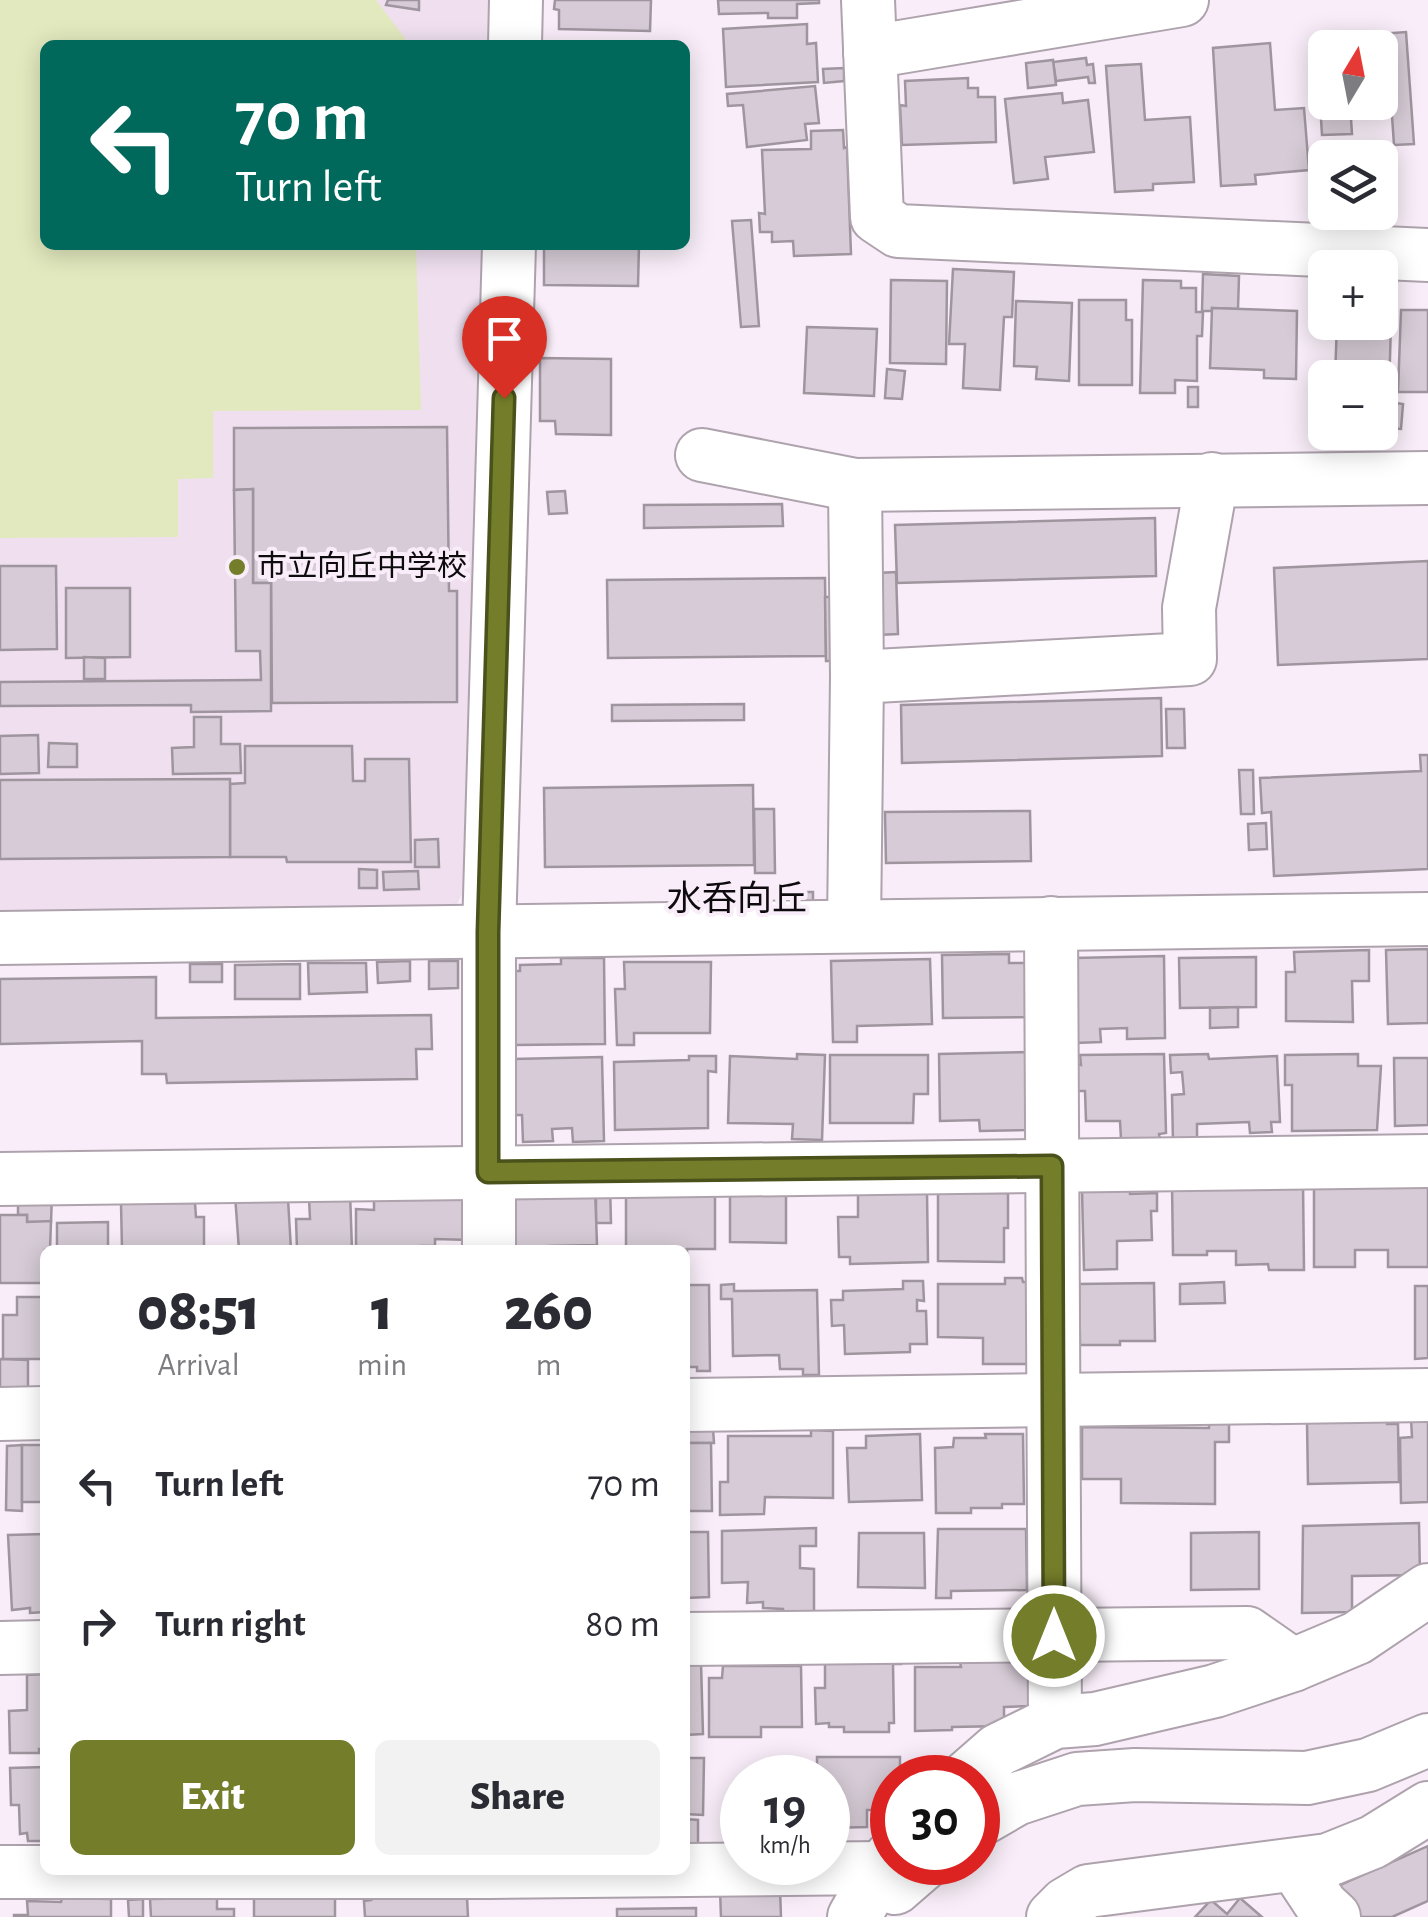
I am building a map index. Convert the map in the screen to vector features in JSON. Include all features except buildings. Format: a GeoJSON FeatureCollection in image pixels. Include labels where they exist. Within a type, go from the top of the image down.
{"type":"FeatureCollection","features":[{"type":"Feature","properties":{"kind":"street"},"geometry":{"type":"LineString","coordinates":[[515,40],[516,0]]}},
{"type":"Feature","properties":{"kind":"street"},"geometry":{"type":"LineString","coordinates":[[868,0],[878,217],[898,231],[1428,255]]}},
{"type":"Feature","properties":{"kind":"street"},"geometry":{"type":"LineString","coordinates":[[870,52],[1182,0]]}},
{"type":"Feature","properties":{"kind":"street"},"geometry":{"type":"LineString","coordinates":[[489,1245],[488,932],[509,250]]}},
{"type":"Feature","properties":{"kind":"street"},"geometry":{"type":"LineString","coordinates":[[702,455],[855,485],[1428,478]]}},
{"type":"Feature","properties":{"kind":"street"},"geometry":{"type":"LineString","coordinates":[[857,677],[1190,659],[1189,608],[1212,479]]}},
{"type":"Feature","properties":{"kind":"street"},"geometry":{"type":"LineString","coordinates":[[854,926],[855,485]]}},
{"type":"Feature","properties":{"kind":"street"},"geometry":{"type":"LineString","coordinates":[[0,938],[1428,919]]}},
{"type":"Feature","properties":{"kind":"street"},"geometry":{"type":"LineString","coordinates":[[1052,923],[1055,1722]]}},
{"type":"Feature","properties":{"kind":"street"},"geometry":{"type":"LineString","coordinates":[[0,1179],[1428,1161]]}},
{"type":"Feature","properties":{"kind":"street"},"geometry":{"type":"LineString","coordinates":[[690,1405],[1428,1395]]}},
{"type":"Feature","properties":{"kind":"street"},"geometry":{"type":"LineString","coordinates":[[0,1414],[40,1413]]}},
{"type":"Feature","properties":{"kind":"street"},"geometry":{"type":"LineString","coordinates":[[992,1755],[1055,1722],[1095,1719],[1215,1691],[1293,1665],[1357,1638],[1428,1590]]}},
{"type":"Feature","properties":{"kind":"street"},"geometry":{"type":"LineString","coordinates":[[690,1639],[1246,1633],[1293,1665]]}},
{"type":"Feature","properties":{"kind":"street"},"geometry":{"type":"LineString","coordinates":[[0,1648],[40,1647]]}},
{"type":"Feature","properties":{"kind":"street"},"geometry":{"type":"LineString","coordinates":[[1000,1808],[1016,1798],[1077,1779],[1135,1775],[1307,1778],[1368,1765],[1428,1740]]}},
{"type":"Feature","properties":{"kind":"street"},"geometry":{"type":"LineString","coordinates":[[1052,1917],[1088,1890],[1328,1860],[1374,1842],[1428,1808]]}},
{"type":"Feature","properties":{"kind":"street"},"geometry":{"type":"LineString","coordinates":[[690,1874],[870,1864]]}},
{"type":"Feature","properties":{"kind":"street"},"geometry":{"type":"LineString","coordinates":[[1295,1865],[1334,1917]]}},
{"type":"Feature","properties":{"kind":"street"},"geometry":{"type":"LineString","coordinates":[[0,1872],[40,1873]]}},
{"type":"Feature","properties":{"kind":"street"},"geometry":{"type":"LineString","coordinates":[[105,1875],[490,1886],[678,1875]]}},
{"type":"Feature","properties":{"kind":"street"},"geometry":{"type":"LineString","coordinates":[[854,1917],[881,1885]]}},
{"type":"Feature","properties":{"kind":"shaded area","name":"市立向丘中学校"},"geometry":{"type":"Polygon","coordinates":[[[0,0],[492,0],[490,40],[40,40],[40,250],[484,250],[465,888],[454,910],[0,911],[0,0]]]}},
{"type":"Feature","properties":{"kind":"green space"},"geometry":{"type":"Polygon","coordinates":[[[0,0],[376,0],[406,40],[40,40],[40,250],[416,250],[421,410],[213,411],[213,478],[178,479],[178,537],[0,538],[0,0]]]}},
{"type":"Feature","properties":{"kind":"place","name":"市立向丘中学校"},"geometry":{"type":"Point","coordinates":[237,567]}},
{"type":"Feature","properties":{"kind":"district","name":"水呑向丘"},"geometry":{"type":"Point","coordinates":[737,899]}},
{"type":"Feature","properties":{"kind":"route"},"geometry":{"type":"LineString","coordinates":[[504,398],[488,932],[488,1172],[1052,1166],[1054,1636]]}}]}
